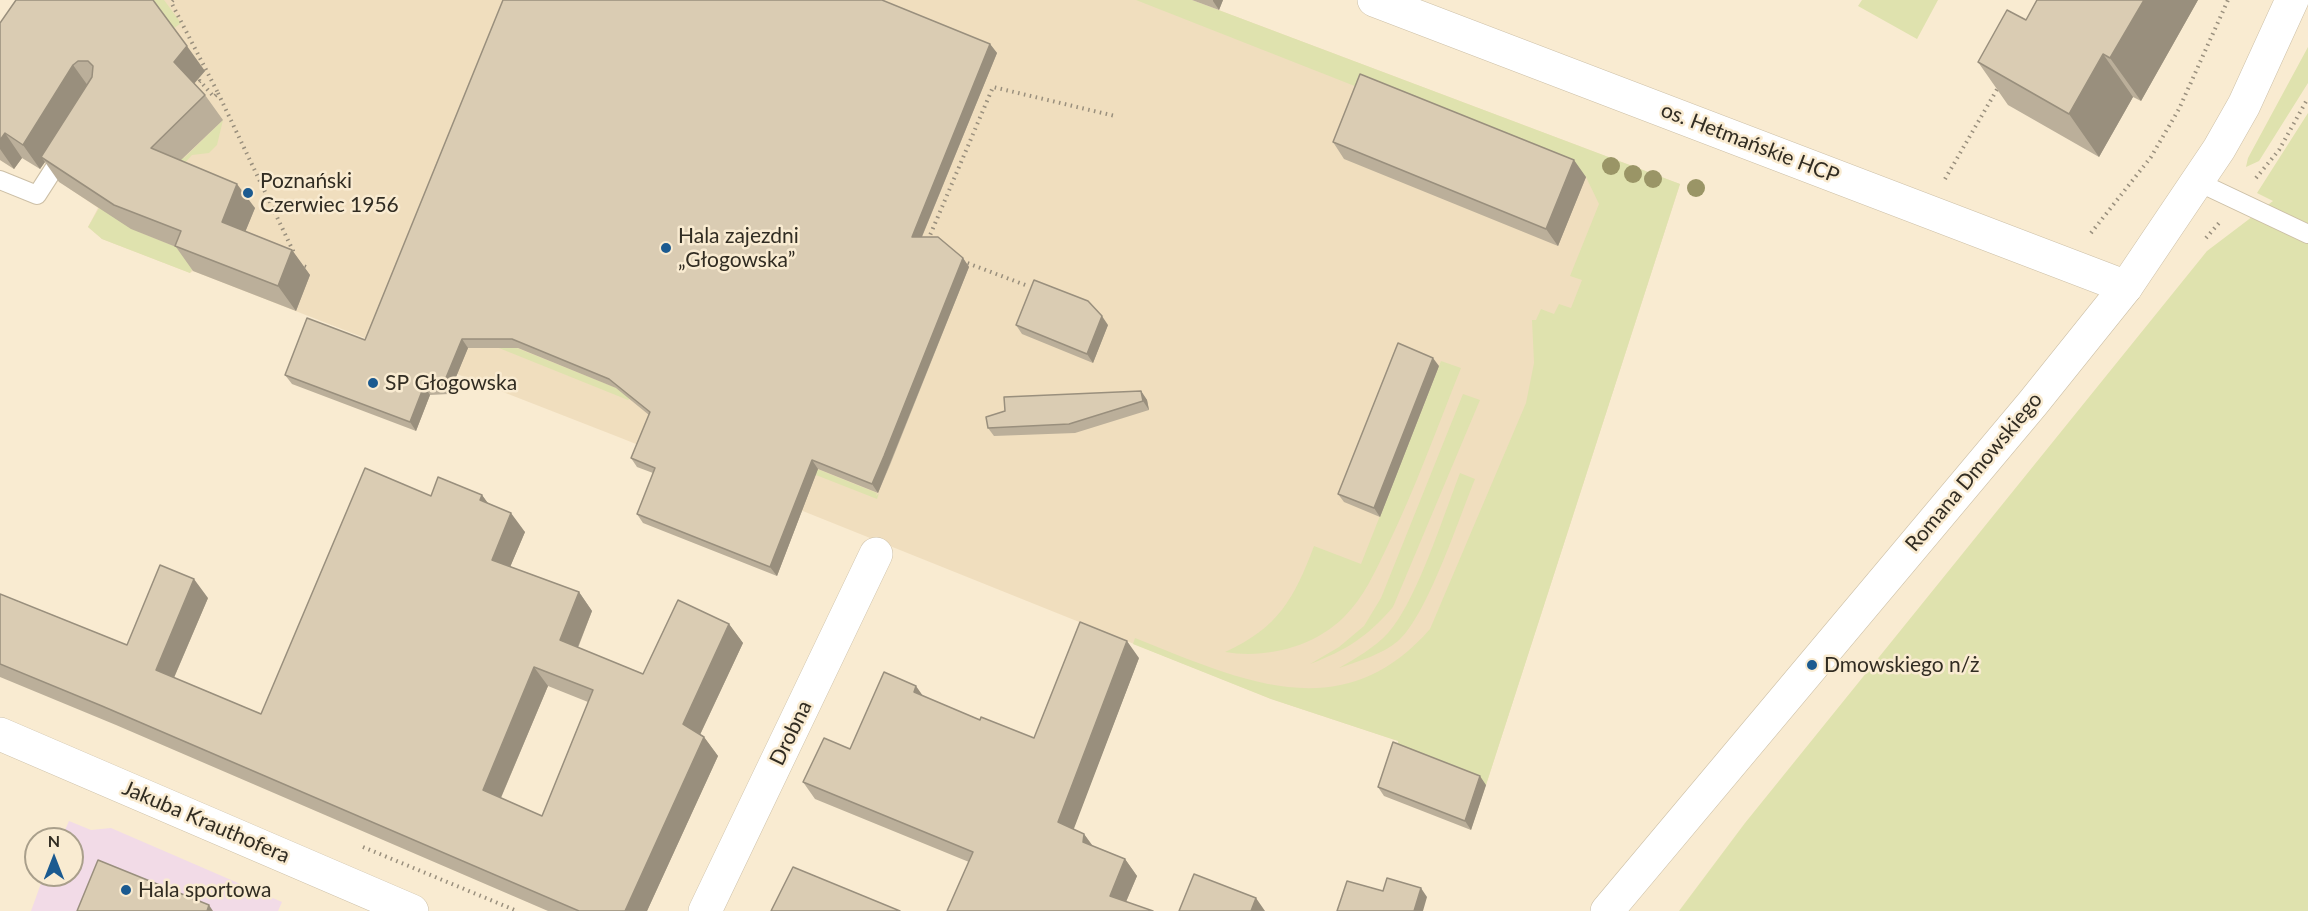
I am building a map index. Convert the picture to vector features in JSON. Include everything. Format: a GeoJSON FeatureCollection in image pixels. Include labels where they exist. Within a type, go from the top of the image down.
{"type":"FeatureCollection","features":[{"type":"Feature","properties":{"kind":"street","name":"os. Hetmańskie HCP"},"geometry":{"type":"LineString","coordinates":[[1374,0],[2126,287]]}},
{"type":"Feature","properties":{"kind":"street","name":"Romana Dmowskiego"},"geometry":{"type":"LineString","coordinates":[[1607,911],[2033,403],[2126,287],[2198,182],[2244,105],[2292,0]]}},
{"type":"Feature","properties":{"kind":"street","name":"Drobna"},"geometry":{"type":"LineString","coordinates":[[705,911],[876,554]]}},
{"type":"Feature","properties":{"kind":"street","name":"Jakuba Krauthofera"},"geometry":{"type":"LineString","coordinates":[[0,734],[412,911]]}},
{"type":"Feature","properties":{"kind":"lane"},"geometry":{"type":"LineString","coordinates":[[0,180],[37,195],[75,135]]}},
{"type":"Feature","properties":{"kind":"lane"},"geometry":{"type":"LineString","coordinates":[[2198,182],[2308,234]]}},
{"type":"Feature","properties":{"kind":"path"},"geometry":{"type":"LineString","coordinates":[[173,0],[171,2],[218,93],[299,265],[308,268]]}},
{"type":"Feature","properties":{"kind":"path"},"geometry":{"type":"LineString","coordinates":[[2068,263],[2151,156],[2194,81],[2228,0]]}},
{"type":"Feature","properties":{"kind":"path"},"geometry":{"type":"LineString","coordinates":[[1927,210],[2002,80]]}},
{"type":"Feature","properties":{"kind":"path"},"geometry":{"type":"LineString","coordinates":[[186,95],[200,81],[214,97],[218,93]]}},
{"type":"Feature","properties":{"kind":"path"},"geometry":{"type":"LineString","coordinates":[[925,247],[993,87],[1115,116]]}},
{"type":"Feature","properties":{"kind":"path"},"geometry":{"type":"LineString","coordinates":[[958,259],[1028,286]]}},
{"type":"Feature","properties":{"kind":"shaded area"},"geometry":{"type":"Polygon","coordinates":[[[55,0],[1192,0],[1680,184],[1486,785],[1399,751],[1398,741],[1271,699],[621,438],[193,271],[190,273],[102,239],[88,227],[98,208],[70,189],[105,136],[86,65],[14,169],[0,160],[55,0]]]}},
{"type":"Feature","properties":{"kind":"shaded area"},"geometry":{"type":"Polygon","coordinates":[[[69,821],[84,827],[66,827],[69,821]]]}},
{"type":"Feature","properties":{"kind":"shaded area"},"geometry":{"type":"Polygon","coordinates":[[[84,827],[91,830],[111,828],[282,902],[278,911],[31,911],[40,887],[84,887],[84,827]]]}},
{"type":"Feature","properties":{"kind":"green space"},"geometry":{"type":"Polygon","coordinates":[[[148,0],[164,0],[181,23],[173,29],[148,0]]]}},
{"type":"Feature","properties":{"kind":"green space"},"geometry":{"type":"Polygon","coordinates":[[[1136,0],[1192,0],[1680,184],[1486,785],[1399,751],[1398,741],[1271,699],[1133,644],[1135,638],[1213,669],[1252,680],[1289,687],[1326,687],[1362,679],[1396,660],[1430,629],[1526,403],[1534,363],[1532,320],[1536,320],[1541,309],[1554,314],[1559,304],[1571,308],[1582,280],[1570,276],[1599,204],[1586,177],[1136,0]]]}},
{"type":"Feature","properties":{"kind":"green space"},"geometry":{"type":"Polygon","coordinates":[[[1862,0],[1938,0],[1917,39],[1858,6],[1862,0]]]}},
{"type":"Feature","properties":{"kind":"green space"},"geometry":{"type":"Polygon","coordinates":[[[2308,47],[2308,83],[2259,161],[2246,167],[2248,158],[2308,47]]]}},
{"type":"Feature","properties":{"kind":"green space"},"geometry":{"type":"Polygon","coordinates":[[[2308,113],[2308,911],[1679,911],[1745,823],[2207,251],[2273,201],[2257,193],[2308,113]]]}},
{"type":"Feature","properties":{"kind":"green space"},"geometry":{"type":"Polygon","coordinates":[[[223,120],[217,145],[209,153],[192,155],[152,199],[139,232],[199,256],[190,273],[102,239],[88,227],[109,191],[180,155],[184,158],[223,120]]]}},
{"type":"Feature","properties":{"kind":"green space"},"geometry":{"type":"Polygon","coordinates":[[[412,313],[512,346],[634,395],[628,400],[412,313]]]}},
{"type":"Feature","properties":{"kind":"green space"},"geometry":{"type":"Polygon","coordinates":[[[1441,361],[1461,368],[1397,525],[1363,593],[1344,617],[1319,636],[1304,643],[1257,654],[1225,652],[1258,633],[1282,610],[1299,582],[1314,546],[1361,564],[1441,361]]]}},
{"type":"Feature","properties":{"kind":"green space"},"geometry":{"type":"Polygon","coordinates":[[[1463,394],[1480,400],[1393,607],[1356,642],[1310,664],[1339,647],[1364,626],[1381,598],[1463,394]]]}},
{"type":"Feature","properties":{"kind":"green space"},"geometry":{"type":"Polygon","coordinates":[[[722,438],[770,450],[877,493],[876,496],[879,493],[877,499],[722,438]]]}},
{"type":"Feature","properties":{"kind":"green space"},"geometry":{"type":"Polygon","coordinates":[[[1460,473],[1475,479],[1420,611],[1398,641],[1370,657],[1339,668],[1377,643],[1398,619],[1419,580],[1460,473]]]}},
{"type":"Feature","properties":{"kind":"building"},"geometry":{"type":"Polygon","coordinates":[[[16,0],[153,0],[187,46],[174,62],[205,95],[151,148],[237,184],[222,222],[292,250],[278,286],[175,246],[181,231],[114,205],[41,157],[92,77],[93,66],[88,61],[78,61],[73,65],[23,145],[5,133],[0,140],[0,23],[16,0]]]}},
{"type":"Feature","properties":{"kind":"building","name":"Hala zajezdni „Głogowska”"},"geometry":{"type":"Polygon","coordinates":[[[503,0],[882,0],[990,44],[912,237],[938,237],[963,258],[884,456],[872,484],[812,460],[770,567],[637,514],[655,468],[631,458],[650,412],[609,379],[512,339],[462,339],[443,385],[424,386],[410,422],[285,375],[307,318],[365,340],[503,0]]]}},
{"type":"Feature","properties":{"kind":"building"},"geometry":{"type":"Polygon","coordinates":[[[2037,0],[2144,0],[2110,58],[2103,54],[2069,114],[1978,62],[2007,10],[2026,20],[2037,0]]]}},
{"type":"Feature","properties":{"kind":"building"},"geometry":{"type":"Polygon","coordinates":[[[1360,74],[1574,160],[1546,229],[1333,142],[1360,74]]]}},
{"type":"Feature","properties":{"kind":"building"},"geometry":{"type":"Polygon","coordinates":[[[1034,280],[1088,301],[1102,316],[1087,354],[1016,325],[1034,280]]]}},
{"type":"Feature","properties":{"kind":"building"},"geometry":{"type":"Polygon","coordinates":[[[1398,343],[1433,358],[1374,508],[1338,494],[1398,343]]]}},
{"type":"Feature","properties":{"kind":"building"},"geometry":{"type":"Polygon","coordinates":[[[1141,391],[1143,401],[1069,424],[988,428],[986,417],[1005,411],[1004,397],[1141,391]]]}},
{"type":"Feature","properties":{"kind":"building"},"geometry":{"type":"Polygon","coordinates":[[[365,468],[431,496],[438,477],[482,495],[480,500],[511,513],[492,560],[579,592],[560,640],[643,674],[678,600],[729,624],[683,724],[704,737],[625,911],[579,911],[0,664],[0,594],[127,645],[160,565],[194,579],[156,670],[261,714],[365,468]],[[534,667],[483,790],[542,816],[593,690],[534,667]]]}},
{"type":"Feature","properties":{"kind":"building"},"geometry":{"type":"Polygon","coordinates":[[[1080,622],[1127,641],[1058,822],[1084,834],[1083,842],[1125,859],[1110,896],[1153,911],[947,911],[973,852],[803,782],[824,738],[850,749],[884,672],[916,686],[914,692],[980,720],[981,717],[1034,738],[1080,622]]]}},
{"type":"Feature","properties":{"kind":"building"},"geometry":{"type":"Polygon","coordinates":[[[1393,742],[1480,776],[1465,821],[1378,787],[1393,742]]]}},
{"type":"Feature","properties":{"kind":"building","name":"Hala sportowa"},"geometry":{"type":"Polygon","coordinates":[[[98,860],[209,905],[207,911],[77,911],[98,860]]]}},
{"type":"Feature","properties":{"kind":"building"},"geometry":{"type":"Polygon","coordinates":[[[793,867],[900,911],[771,911],[793,867]]]}},
{"type":"Feature","properties":{"kind":"building"},"geometry":{"type":"Polygon","coordinates":[[[1194,874],[1256,898],[1251,911],[1179,911],[1194,874]]]}},
{"type":"Feature","properties":{"kind":"building"},"geometry":{"type":"Polygon","coordinates":[[[1387,878],[1421,888],[1414,911],[1337,911],[1347,881],[1383,891],[1387,878]]]}},
{"type":"Feature","properties":{"kind":"place","name":"Poznański Czerwiec 1956"},"geometry":{"type":"Point","coordinates":[248,193]}},
{"type":"Feature","properties":{"kind":"place","name":"Hala zajezdni „Głogowska”"},"geometry":{"type":"Point","coordinates":[666,248]}},
{"type":"Feature","properties":{"kind":"place","name":"SP Głogowska"},"geometry":{"type":"Point","coordinates":[373,383]}},
{"type":"Feature","properties":{"kind":"place","name":"Dmowskiego n/ż"},"geometry":{"type":"Point","coordinates":[1812,665]}},
{"type":"Feature","properties":{"kind":"place","name":"Hala sportowa"},"geometry":{"type":"Point","coordinates":[126,890]}}]}
